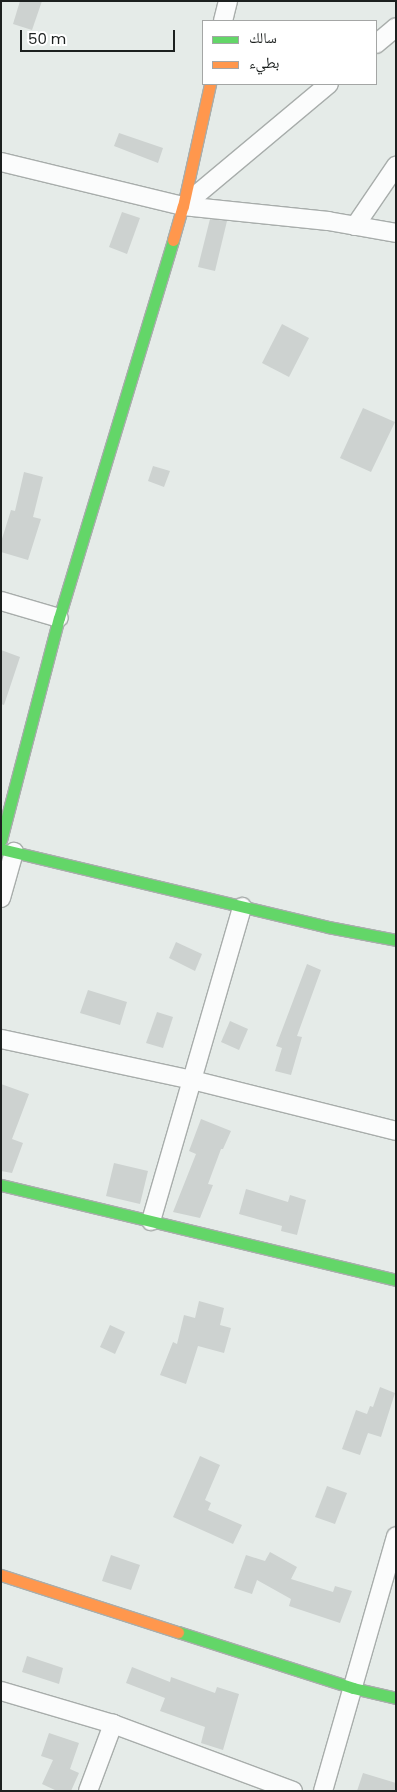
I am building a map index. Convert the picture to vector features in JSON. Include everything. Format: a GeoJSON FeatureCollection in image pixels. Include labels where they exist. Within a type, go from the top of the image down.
{"type":"FeatureCollection","features":[{"type":"Feature","properties":{"kind":"street"},"geometry":{"type":"LineString","coordinates":[[223,20],[228,1]]}},
{"type":"Feature","properties":{"kind":"street"},"geometry":{"type":"LineString","coordinates":[[377,43],[396,27]]}},
{"type":"Feature","properties":{"kind":"street"},"geometry":{"type":"LineString","coordinates":[[1,898],[5,847],[59,618],[183,206],[210,85]]}},
{"type":"Feature","properties":{"kind":"street"},"geometry":{"type":"LineString","coordinates":[[183,206],[328,85]]}},
{"type":"Feature","properties":{"kind":"street"},"geometry":{"type":"LineString","coordinates":[[1,162],[183,206],[355,226],[396,233]]}},
{"type":"Feature","properties":{"kind":"street"},"geometry":{"type":"LineString","coordinates":[[355,226],[396,166]]}},
{"type":"Feature","properties":{"kind":"street"},"geometry":{"type":"LineString","coordinates":[[1,601],[59,618]]}},
{"type":"Feature","properties":{"kind":"street"},"geometry":{"type":"LineString","coordinates":[[5,847],[242,907],[328,927],[396,940]]}},
{"type":"Feature","properties":{"kind":"street"},"geometry":{"type":"LineString","coordinates":[[151,1221],[242,907]]}},
{"type":"Feature","properties":{"kind":"street"},"geometry":{"type":"LineString","coordinates":[[1,1039],[192,1080],[396,1130]]}},
{"type":"Feature","properties":{"kind":"street"},"geometry":{"type":"LineString","coordinates":[[1,1185],[396,1280]]}},
{"type":"Feature","properties":{"kind":"street"},"geometry":{"type":"LineString","coordinates":[[323,1791],[396,1536]]}},
{"type":"Feature","properties":{"kind":"street"},"geometry":{"type":"LineString","coordinates":[[1,1575],[353,1688],[396,1698]]}},
{"type":"Feature","properties":{"kind":"street"},"geometry":{"type":"LineString","coordinates":[[1,1691],[114,1724],[293,1791]]}},
{"type":"Feature","properties":{"kind":"street"},"geometry":{"type":"LineString","coordinates":[[88,1791],[114,1724]]}},
{"type":"Feature","properties":{"kind":"building"},"geometry":{"type":"Polygon","coordinates":[[[20,1],[42,1],[32,30],[13,24],[20,1]]]}},
{"type":"Feature","properties":{"kind":"building"},"geometry":{"type":"Polygon","coordinates":[[[119,133],[163,148],[158,163],[114,146],[119,133]]]}},
{"type":"Feature","properties":{"kind":"building"},"geometry":{"type":"Polygon","coordinates":[[[122,212],[140,218],[127,254],[109,247],[122,212]]]}},
{"type":"Feature","properties":{"kind":"building"},"geometry":{"type":"Polygon","coordinates":[[[210,219],[227,221],[215,271],[198,267],[210,219]]]}},
{"type":"Feature","properties":{"kind":"building"},"geometry":{"type":"Polygon","coordinates":[[[282,324],[309,338],[289,377],[262,363],[282,324]]]}},
{"type":"Feature","properties":{"kind":"building"},"geometry":{"type":"Polygon","coordinates":[[[363,408],[395,422],[371,472],[340,458],[363,408]]]}},
{"type":"Feature","properties":{"kind":"building"},"geometry":{"type":"Polygon","coordinates":[[[153,466],[170,471],[164,487],[148,481],[153,466]]]}},
{"type":"Feature","properties":{"kind":"building"},"geometry":{"type":"Polygon","coordinates":[[[24,472],[43,477],[33,517],[41,519],[28,560],[1,552],[1,542],[11,510],[15,511],[24,472]]]}},
{"type":"Feature","properties":{"kind":"building"},"geometry":{"type":"Polygon","coordinates":[[[1,650],[20,657],[4,705],[1,704],[1,650]]]}},
{"type":"Feature","properties":{"kind":"building"},"geometry":{"type":"Polygon","coordinates":[[[176,942],[202,954],[195,971],[169,958],[176,942]]]}},
{"type":"Feature","properties":{"kind":"building"},"geometry":{"type":"Polygon","coordinates":[[[307,964],[321,970],[297,1036],[302,1037],[291,1075],[275,1071],[282,1048],[276,1046],[307,964]]]}},
{"type":"Feature","properties":{"kind":"building"},"geometry":{"type":"Polygon","coordinates":[[[88,990],[127,1002],[120,1025],[80,1013],[88,990]]]}},
{"type":"Feature","properties":{"kind":"building"},"geometry":{"type":"Polygon","coordinates":[[[157,1012],[173,1017],[163,1048],[146,1043],[157,1012]]]}},
{"type":"Feature","properties":{"kind":"building"},"geometry":{"type":"Polygon","coordinates":[[[230,1021],[248,1029],[239,1050],[221,1042],[230,1021]]]}},
{"type":"Feature","properties":{"kind":"building"},"geometry":{"type":"Polygon","coordinates":[[[1,1084],[29,1094],[12,1139],[23,1143],[12,1173],[1,1171],[1,1084]]]}},
{"type":"Feature","properties":{"kind":"building"},"geometry":{"type":"Polygon","coordinates":[[[201,1119],[231,1131],[223,1149],[221,1149],[208,1184],[213,1185],[200,1218],[173,1212],[196,1154],[189,1151],[201,1119]]]}},
{"type":"Feature","properties":{"kind":"building"},"geometry":{"type":"Polygon","coordinates":[[[114,1163],[148,1171],[140,1204],[106,1196],[114,1163]]]}},
{"type":"Feature","properties":{"kind":"building"},"geometry":{"type":"Polygon","coordinates":[[[246,1189],[288,1202],[290,1195],[306,1200],[297,1235],[281,1231],[282,1226],[239,1214],[246,1189]]]}},
{"type":"Feature","properties":{"kind":"building"},"geometry":{"type":"Polygon","coordinates":[[[199,1301],[224,1308],[220,1325],[231,1328],[224,1353],[198,1346],[186,1384],[160,1375],[173,1342],[177,1344],[184,1315],[195,1318],[199,1301]]]}},
{"type":"Feature","properties":{"kind":"building"},"geometry":{"type":"Polygon","coordinates":[[[110,1325],[125,1332],[115,1354],[100,1347],[110,1325]]]}},
{"type":"Feature","properties":{"kind":"building"},"geometry":{"type":"Polygon","coordinates":[[[380,1387],[395,1393],[381,1437],[368,1433],[360,1455],[342,1449],[356,1410],[367,1414],[370,1406],[373,1407],[380,1387]]]}},
{"type":"Feature","properties":{"kind":"building"},"geometry":{"type":"Polygon","coordinates":[[[200,1456],[220,1465],[205,1500],[211,1503],[208,1510],[242,1525],[233,1544],[173,1517],[200,1456]]]}},
{"type":"Feature","properties":{"kind":"building"},"geometry":{"type":"Polygon","coordinates":[[[327,1486],[347,1493],[335,1524],[315,1517],[327,1486]]]}},
{"type":"Feature","properties":{"kind":"building"},"geometry":{"type":"Polygon","coordinates":[[[270,1552],[297,1567],[291,1579],[333,1592],[335,1586],[352,1591],[340,1623],[289,1606],[291,1599],[257,1580],[252,1594],[234,1588],[246,1555],[265,1561],[270,1552]]]}},
{"type":"Feature","properties":{"kind":"building"},"geometry":{"type":"Polygon","coordinates":[[[111,1555],[140,1565],[131,1590],[102,1581],[111,1555]]]}},
{"type":"Feature","properties":{"kind":"building"},"geometry":{"type":"Polygon","coordinates":[[[27,1656],[63,1668],[59,1684],[22,1672],[27,1656]]]}},
{"type":"Feature","properties":{"kind":"building"},"geometry":{"type":"Polygon","coordinates":[[[132,1667],[170,1682],[171,1677],[215,1693],[217,1687],[239,1694],[223,1750],[201,1743],[205,1727],[160,1711],[165,1698],[126,1683],[132,1667]]]}},
{"type":"Feature","properties":{"kind":"building"},"geometry":{"type":"Polygon","coordinates":[[[49,1733],[79,1743],[70,1769],[79,1773],[71,1791],[57,1791],[42,1784],[53,1760],[41,1756],[49,1733]]]}},
{"type":"Feature","properties":{"kind":"building"},"geometry":{"type":"Polygon","coordinates":[[[363,1773],[396,1783],[396,1791],[357,1791],[363,1773]]]}},
{"type":"Feature","properties":{"kind":"traffic: fast"},"geometry":{"type":"LineString","coordinates":[[1,840],[59,618],[173,240]]}},
{"type":"Feature","properties":{"kind":"traffic: fast"},"geometry":{"type":"LineString","coordinates":[[1,849],[328,927],[396,940]]}},
{"type":"Feature","properties":{"kind":"traffic: fast"},"geometry":{"type":"LineString","coordinates":[[1,1185],[396,1280]]}},
{"type":"Feature","properties":{"kind":"traffic: fast"},"geometry":{"type":"LineString","coordinates":[[178,1632],[353,1688],[396,1698]]}},
{"type":"Feature","properties":{"kind":"traffic: slow"},"geometry":{"type":"LineString","coordinates":[[173,240],[183,206],[210,85]]}},
{"type":"Feature","properties":{"kind":"traffic: slow"},"geometry":{"type":"LineString","coordinates":[[1,1575],[178,1632]]}}]}
